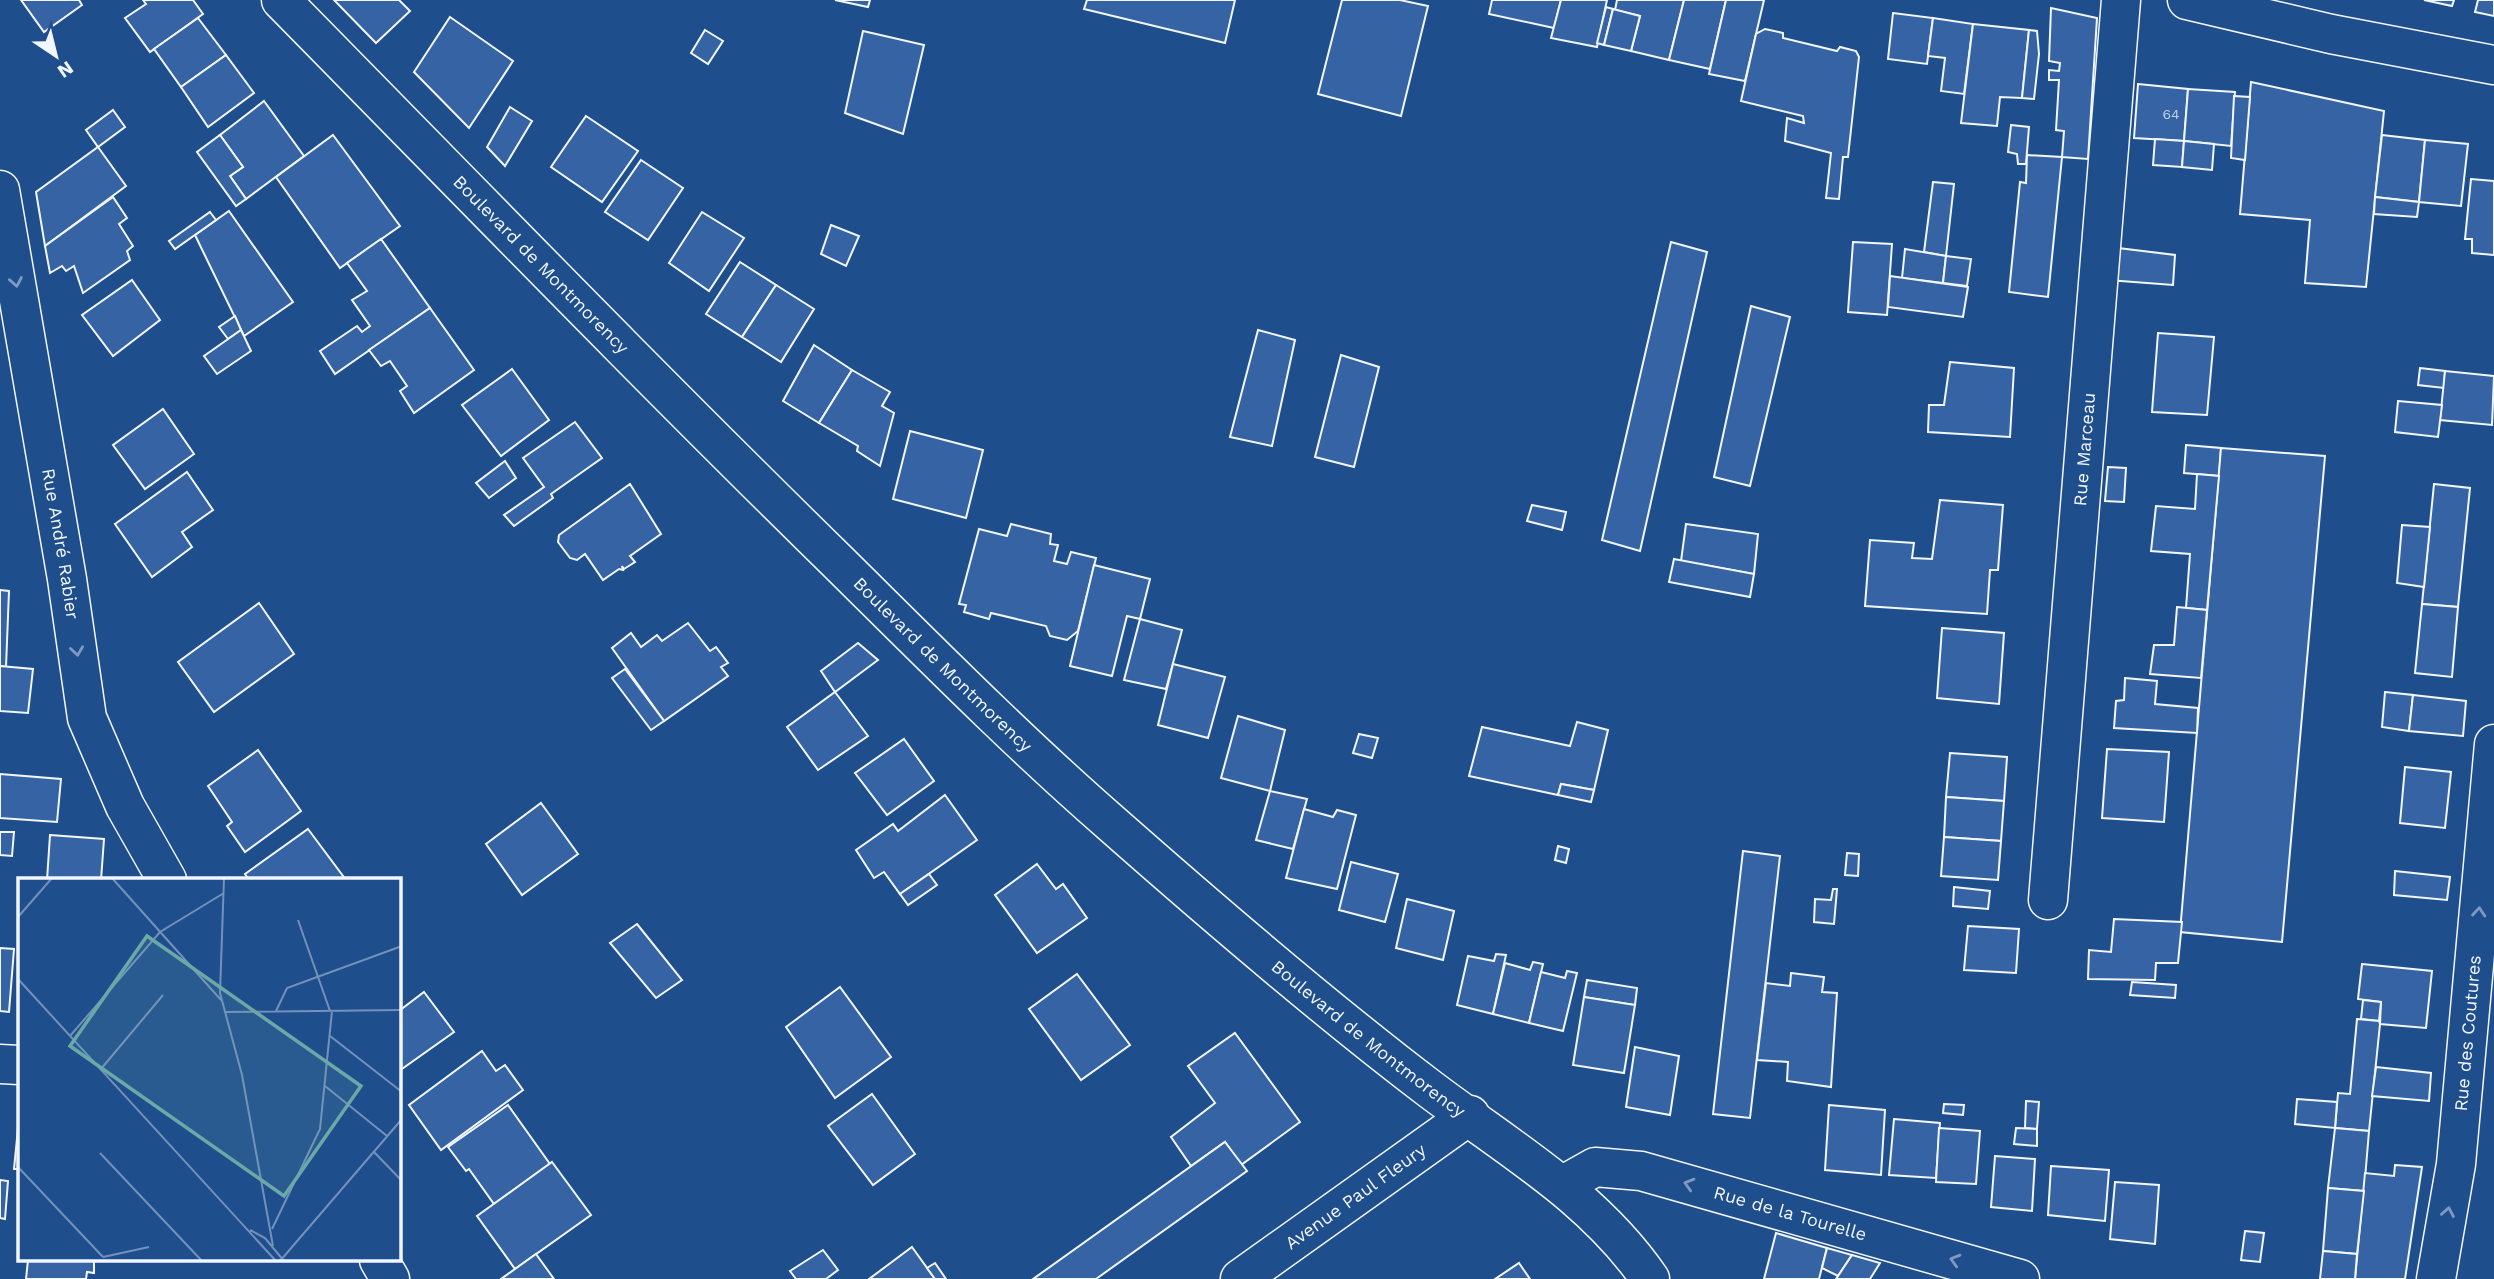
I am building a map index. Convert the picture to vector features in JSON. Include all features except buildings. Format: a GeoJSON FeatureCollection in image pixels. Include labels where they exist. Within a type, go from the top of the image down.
{"type":"FeatureCollection","features":[{"type":"Feature","properties":{"kind":"street","name":"Boulevard de Montmorency"},"geometry":{"type":"LineString","coordinates":[[281,0],[758,484],[992,714],[1109,822],[1248,940],[1432,1090],[1563,1185],[1612,1231],[1650,1279]]}},
{"type":"Feature","properties":{"kind":"street","name":"Rue Marceau"},"geometry":{"type":"LineString","coordinates":[[2048,900],[2121,0]]}},
{"type":"Feature","properties":{"kind":"street"},"geometry":{"type":"LineString","coordinates":[[2187,0],[2331,34],[2494,65]]}},
{"type":"Feature","properties":{"kind":"street","name":"Rue André Rabier"},"geometry":{"type":"LineString","coordinates":[[0,190],[67,579],[87,718],[125,806],[166,878]]}},
{"type":"Feature","properties":{"kind":"street","name":"Rue des Coutures"},"geometry":{"type":"LineString","coordinates":[[2437,1279],[2456,1164],[2494,744]]}},
{"type":"Feature","properties":{"kind":"street"},"geometry":{"type":"LineString","coordinates":[[0,1064],[18,1065]]}},
{"type":"Feature","properties":{"kind":"street","name":"Avenue Paul Fleury"},"geometry":{"type":"LineString","coordinates":[[1240,1279],[1470,1115]]}},
{"type":"Feature","properties":{"kind":"street","name":"Rue de la Tourelle"},"geometry":{"type":"LineString","coordinates":[[1563,1185],[1595,1167],[1641,1171],[2020,1279]]}},
{"type":"Feature","properties":{"kind":"street"},"geometry":{"type":"LineString","coordinates":[[380,1262],[390,1279]]}}]}
